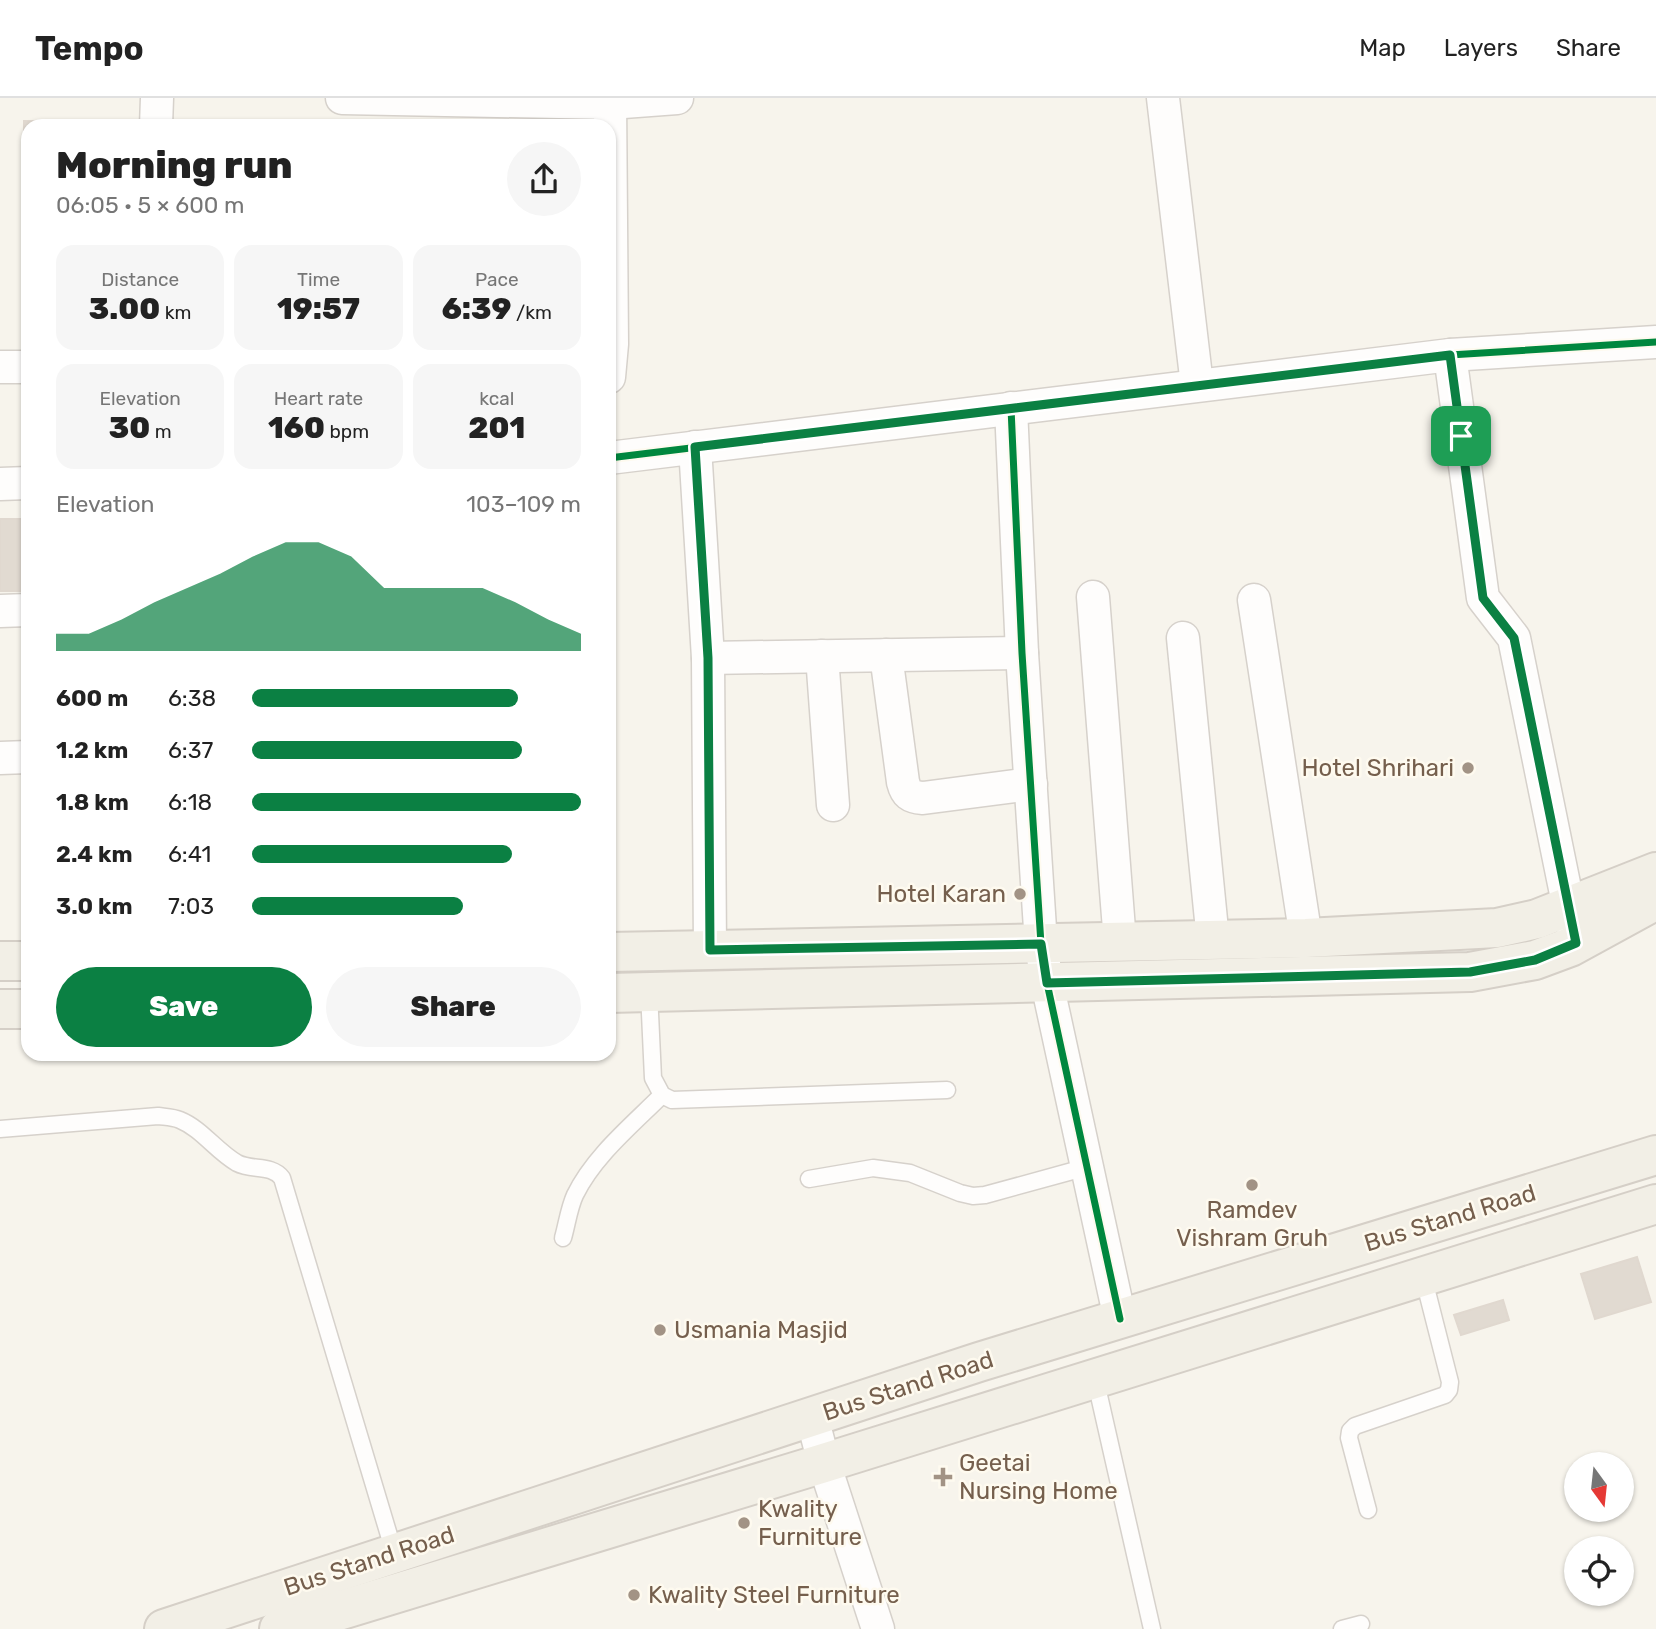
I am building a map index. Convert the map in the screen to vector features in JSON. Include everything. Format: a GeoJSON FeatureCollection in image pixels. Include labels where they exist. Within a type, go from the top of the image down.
{"type":"FeatureCollection","features":[{"type":"Feature","properties":{"kind":"main road"},"geometry":{"type":"LineString","coordinates":[[616,993],[1470,972],[1535,960],[1572,926],[1656,872]]}},
{"type":"Feature","properties":{"kind":"main road"},"geometry":{"type":"LineString","coordinates":[[616,952],[1306,938],[1497,928],[1537,919],[1572,926],[1656,900]]}},
{"type":"Feature","properties":{"kind":"main road"},"geometry":{"type":"LineString","coordinates":[[0,961],[21,961]]}},
{"type":"Feature","properties":{"kind":"main road"},"geometry":{"type":"LineString","coordinates":[[0,1009],[21,1009]]}},
{"type":"Feature","properties":{"kind":"main road","name":"Bus Stand Road"},"geometry":{"type":"LineString","coordinates":[[164,1629],[979,1362],[1656,1155]]}},
{"type":"Feature","properties":{"kind":"main road","name":"Bus Stand Road"},"geometry":{"type":"LineString","coordinates":[[279,1629],[1656,1204]]}},
{"type":"Feature","properties":{"kind":"street"},"geometry":{"type":"LineString","coordinates":[[156,119],[157,98]]}},
{"type":"Feature","properties":{"kind":"street"},"geometry":{"type":"LineString","coordinates":[[342,98],[610,101],[677,98]]}},
{"type":"Feature","properties":{"kind":"street"},"geometry":{"type":"LineString","coordinates":[[1163,98],[1197,385]]}},
{"type":"Feature","properties":{"kind":"street"},"geometry":{"type":"LineString","coordinates":[[610,101],[610,119]]}},
{"type":"Feature","properties":{"kind":"street"},"geometry":{"type":"LineString","coordinates":[[616,457],[1450,355],[1656,342]]}},
{"type":"Feature","properties":{"kind":"street"},"geometry":{"type":"LineString","coordinates":[[1450,355],[1483,598],[1514,638],[1572,926]]}},
{"type":"Feature","properties":{"kind":"street"},"geometry":{"type":"LineString","coordinates":[[0,367],[21,366]]}},
{"type":"Feature","properties":{"kind":"street"},"geometry":{"type":"LineString","coordinates":[[1011,408],[1021,653],[1041,944],[1047,983],[1120,1319]]}},
{"type":"Feature","properties":{"kind":"street"},"geometry":{"type":"LineString","coordinates":[[695,447],[708,658],[710,950]]}},
{"type":"Feature","properties":{"kind":"street"},"geometry":{"type":"LineString","coordinates":[[0,484],[21,483]]}},
{"type":"Feature","properties":{"kind":"street"},"geometry":{"type":"LineString","coordinates":[[1093,597],[1120,942]]}},
{"type":"Feature","properties":{"kind":"street"},"geometry":{"type":"LineString","coordinates":[[1254,600],[1306,938]]}},
{"type":"Feature","properties":{"kind":"street"},"geometry":{"type":"LineString","coordinates":[[0,611],[21,610]]}},
{"type":"Feature","properties":{"kind":"street"},"geometry":{"type":"LineString","coordinates":[[1183,638],[1213,940]]}},
{"type":"Feature","properties":{"kind":"street"},"geometry":{"type":"LineString","coordinates":[[708,658],[1021,653]]}},
{"type":"Feature","properties":{"kind":"street"},"geometry":{"type":"LineString","coordinates":[[886,655],[906,792],[912,797],[923,798],[1031,784]]}},
{"type":"Feature","properties":{"kind":"street"},"geometry":{"type":"LineString","coordinates":[[822,656],[833,805]]}},
{"type":"Feature","properties":{"kind":"street"},"geometry":{"type":"LineString","coordinates":[[0,758],[21,757]]}},
{"type":"Feature","properties":{"kind":"street"},"geometry":{"type":"LineString","coordinates":[[812,1417],[878,1629]]}},
{"type":"Feature","properties":{"kind":"lane"},"geometry":{"type":"LineString","coordinates":[[649,992],[653,1079],[662,1095],[672,1100],[947,1090]]}},
{"type":"Feature","properties":{"kind":"lane"},"geometry":{"type":"LineString","coordinates":[[563,1238],[574,1196],[590,1169],[662,1095]]}},
{"type":"Feature","properties":{"kind":"lane"},"geometry":{"type":"LineString","coordinates":[[0,1129],[158,1116],[178,1119],[237,1163],[278,1172],[394,1552]]}},
{"type":"Feature","properties":{"kind":"lane"},"geometry":{"type":"LineString","coordinates":[[810,1179],[873,1168],[910,1173],[973,1196],[1087,1167]]}},
{"type":"Feature","properties":{"kind":"lane"},"geometry":{"type":"LineString","coordinates":[[1368,1510],[1349,1438],[1350,1431],[1355,1426],[1445,1395],[1450,1390],[1423,1276]]}},
{"type":"Feature","properties":{"kind":"lane"},"geometry":{"type":"LineString","coordinates":[[1095,1378],[1152,1629]]}},
{"type":"Feature","properties":{"kind":"lane"},"geometry":{"type":"LineString","coordinates":[[1342,1629],[1361,1623]]}},
{"type":"Feature","properties":{"kind":"building"},"geometry":{"type":"Polygon","coordinates":[[[0,519],[21,519],[21,591],[0,591],[0,519]]]}},
{"type":"Feature","properties":{"kind":"building"},"geometry":{"type":"Polygon","coordinates":[[[1637,1257],[1651,1302],[1595,1319],[1581,1274],[1637,1257]]]}},
{"type":"Feature","properties":{"kind":"building"},"geometry":{"type":"Polygon","coordinates":[[[1503,1300],[1509,1320],[1461,1335],[1454,1315],[1503,1300]]]}},
{"type":"Feature","properties":{"kind":"cycle path"},"geometry":{"type":"LineString","coordinates":[[616,457],[1450,355],[1656,342]]}},
{"type":"Feature","properties":{"kind":"cycle path"},"geometry":{"type":"LineString","coordinates":[[1450,355],[1483,598],[1514,638],[1576,943]]}},
{"type":"Feature","properties":{"kind":"cycle path"},"geometry":{"type":"LineString","coordinates":[[1011,408],[1022,653],[1041,944],[1047,983],[1120,1319]]}},
{"type":"Feature","properties":{"kind":"place","name":"Hotel Shrihari"},"geometry":{"type":"Point","coordinates":[1468,768]}},
{"type":"Feature","properties":{"kind":"place","name":"Hotel Karan"},"geometry":{"type":"Point","coordinates":[1020,894]}},
{"type":"Feature","properties":{"kind":"place","name":"Ramdev Vishram Gruh"},"geometry":{"type":"Point","coordinates":[1252,1185]}},
{"type":"Feature","properties":{"kind":"place","name":"Usmania Masjid"},"geometry":{"type":"Point","coordinates":[660,1330]}},
{"type":"Feature","properties":{"kind":"place","name":"Geetai Nursing Home"},"geometry":{"type":"Point","coordinates":[943,1477]}},
{"type":"Feature","properties":{"kind":"place","name":"Kwality Furniture"},"geometry":{"type":"Point","coordinates":[744,1523]}},
{"type":"Feature","properties":{"kind":"place","name":"Kwality Steel Furniture"},"geometry":{"type":"Point","coordinates":[634,1595]}},
{"type":"Feature","properties":{"kind":"route"},"geometry":{"type":"LineString","coordinates":[[1450,355],[1461,436],[1483,598],[1514,638],[1576,943],[1535,960],[1470,972],[1047,983],[1041,944],[710,950],[708,658],[695,447],[1450,355]]}}]}
